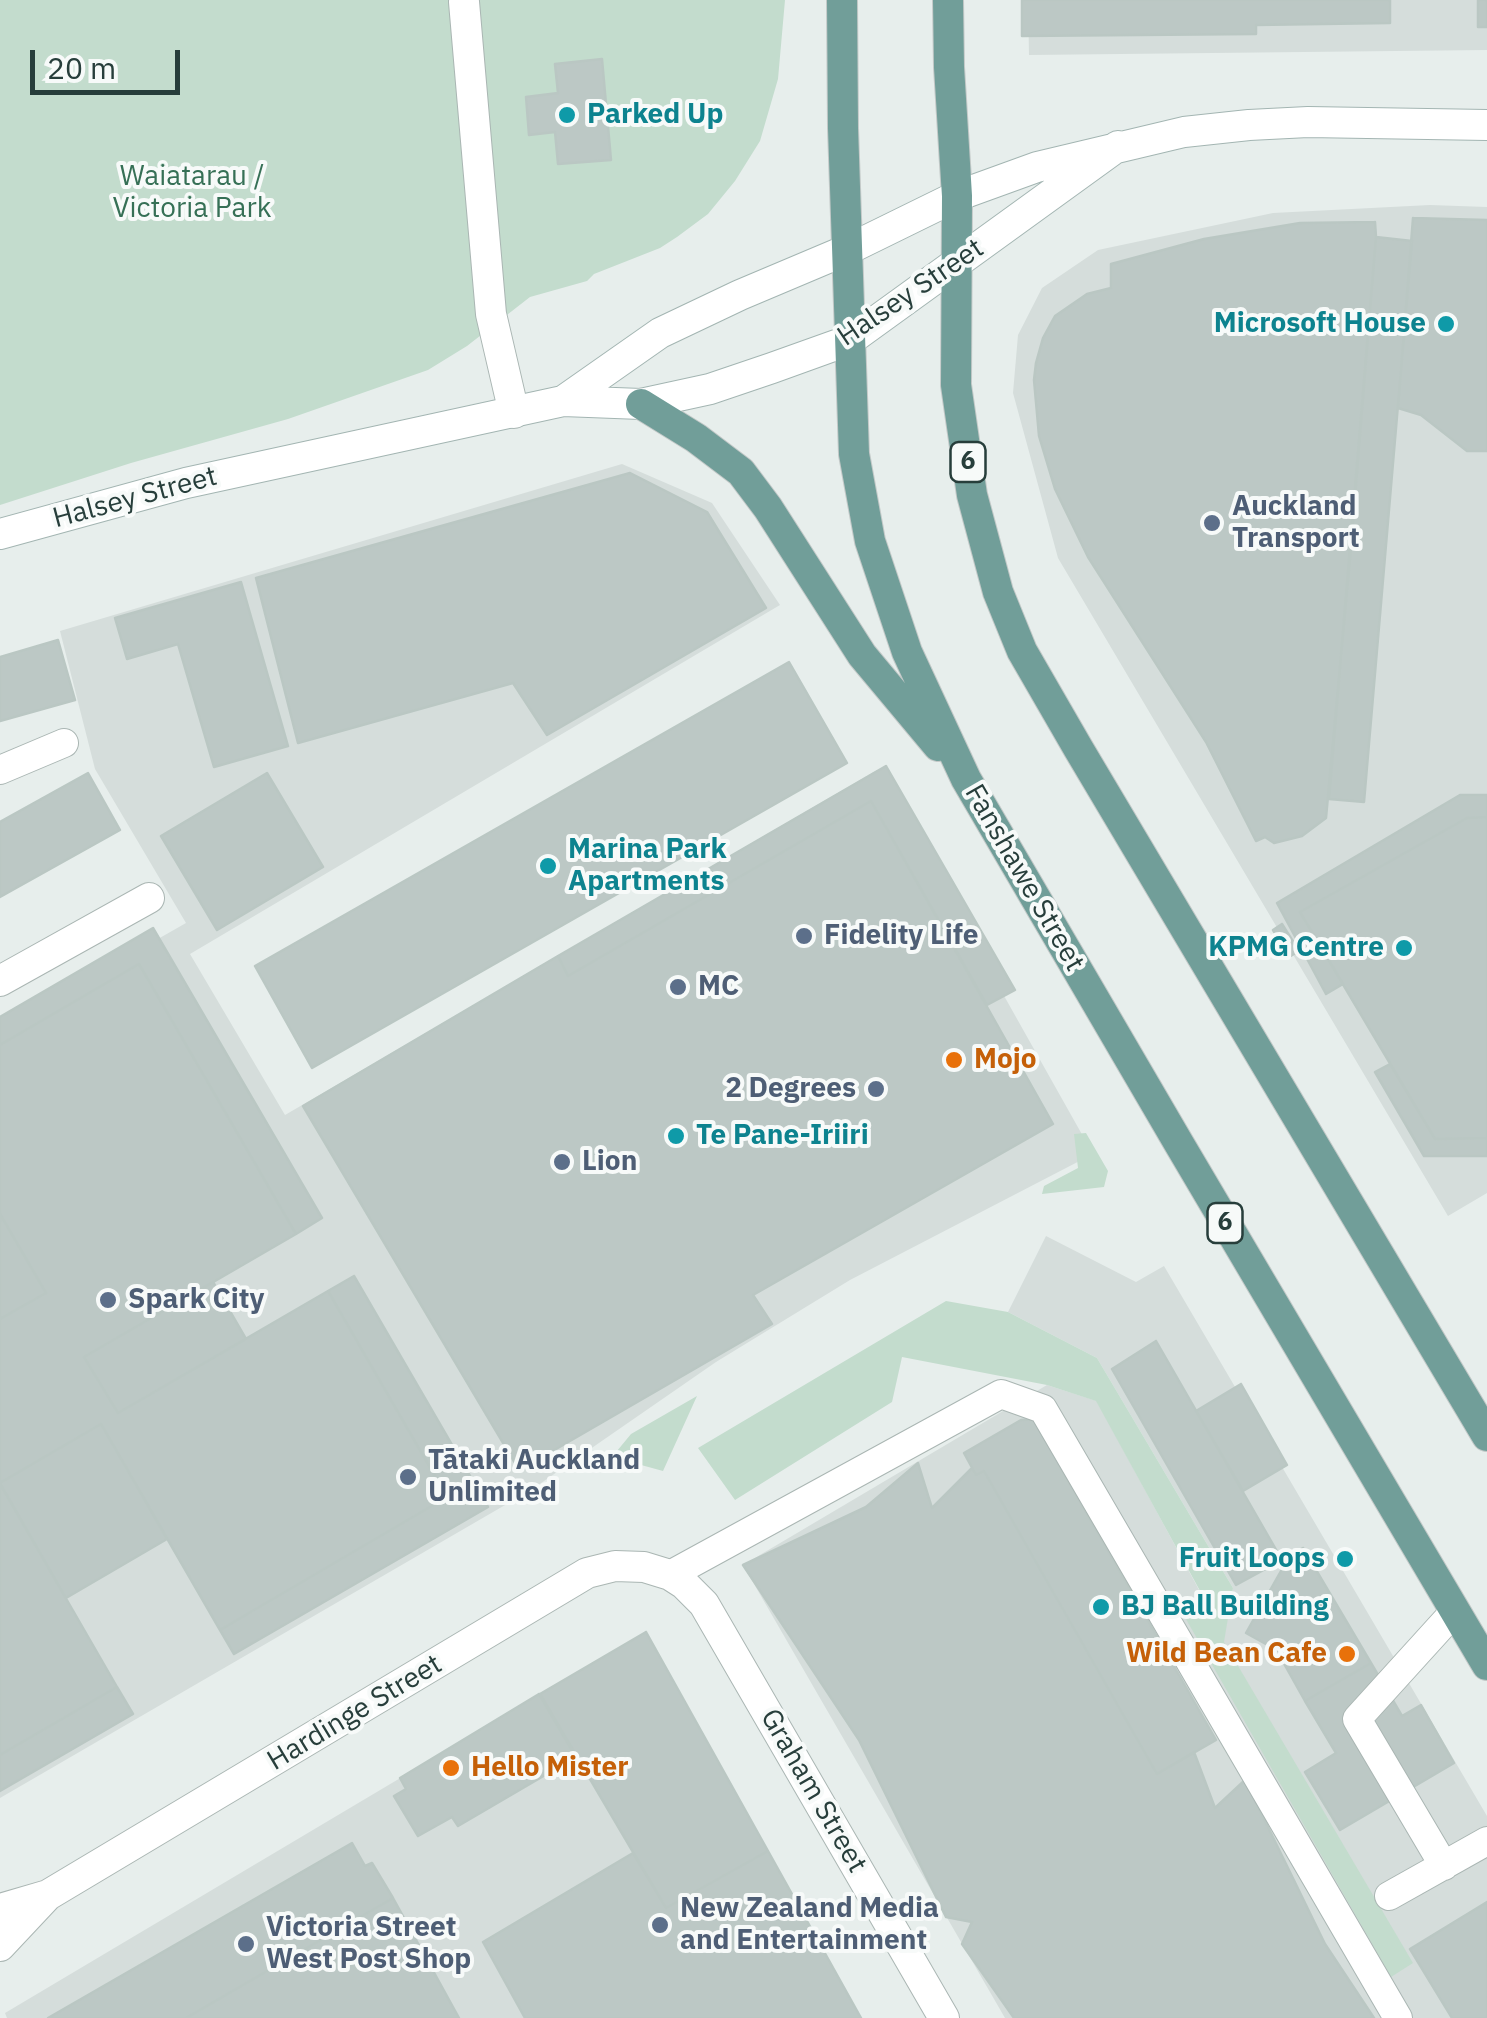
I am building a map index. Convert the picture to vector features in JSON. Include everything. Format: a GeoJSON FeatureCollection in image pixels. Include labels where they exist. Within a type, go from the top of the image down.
{"type":"FeatureCollection","features":[{"type":"Feature","properties":{"kind":"main road","name":"Fanshawe Street"},"geometry":{"type":"LineString","coordinates":[[842,0],[854,454],[870,541],[908,652],[966,779],[1487,1665]]}},
{"type":"Feature","properties":{"kind":"main road","name":"6"},"geometry":{"type":"LineString","coordinates":[[948,0],[957,196],[956,385],[972,495],[998,592],[1022,650],[1487,1436]]}},
{"type":"Feature","properties":{"kind":"main road"},"geometry":{"type":"LineString","coordinates":[[464,2],[490,314],[514,413]]}},
{"type":"Feature","properties":{"kind":"main road","name":"Halsey Street"},"geometry":{"type":"LineString","coordinates":[[563,402],[660,332],[849,249],[957,196],[1038,167],[1184,132],[1250,125],[1487,125]]}},
{"type":"Feature","properties":{"kind":"main road","name":"Halsey Street"},"geometry":{"type":"LineString","coordinates":[[0,534],[186,483],[563,402],[641,404],[710,389],[850,340],[1118,146]]}},
{"type":"Feature","properties":{"kind":"main road"},"geometry":{"type":"LineString","coordinates":[[641,404],[742,472],[862,655],[966,779]]}},
{"type":"Feature","properties":{"kind":"main road"},"geometry":{"type":"LineString","coordinates":[[0,981],[148,898]]}},
{"type":"Feature","properties":{"kind":"main road","name":"Hardinge Street"},"geometry":{"type":"LineString","coordinates":[[0,1909],[48,1895],[587,1573],[630,1566],[670,1575]]}},
{"type":"Feature","properties":{"kind":"main road","name":"Graham Street"},"geometry":{"type":"LineString","coordinates":[[670,1575],[704,1604],[944,2018]]}},
{"type":"Feature","properties":{"kind":"main road","name":"Hardinge Street"},"geometry":{"type":"LineString","coordinates":[[0,1946],[48,1895]]}},
{"type":"Feature","properties":{"kind":"lane"},"geometry":{"type":"LineString","coordinates":[[0,770],[64,743]]}},
{"type":"Feature","properties":{"kind":"lane"},"geometry":{"type":"LineString","coordinates":[[670,1575],[1000,1394],[1043,1408],[1398,2018]]}},
{"type":"Feature","properties":{"kind":"lane"},"geometry":{"type":"LineString","coordinates":[[1444,1866],[1358,1719],[1455,1611]]}},
{"type":"Feature","properties":{"kind":"lane"},"geometry":{"type":"LineString","coordinates":[[1390,1896],[1487,1842]]}},
{"type":"Feature","properties":{"kind":"shaded area"},"geometry":{"type":"Polygon","coordinates":[[[1028,0],[1487,0],[1487,50],[1029,55],[1028,0]]]}},
{"type":"Feature","properties":{"kind":"shaded area"},"geometry":{"type":"Polygon","coordinates":[[[1430,205],[1487,207],[1487,1193],[1448,1216],[1058,558],[1013,393],[1018,335],[1042,288],[1098,250],[1273,213],[1430,205]]]}},
{"type":"Feature","properties":{"kind":"shaded area"},"geometry":{"type":"Polygon","coordinates":[[[622,464],[712,503],[780,605],[190,954],[285,1115],[877,770],[1093,1154],[850,1280],[716,1362],[531,1490],[0,1798],[0,1029],[186,923],[95,769],[60,631],[622,464]]]}},
{"type":"Feature","properties":{"kind":"shaded area"},"geometry":{"type":"Polygon","coordinates":[[[1046,1236],[1136,1282],[1164,1266],[1487,1816],[1487,2018],[1005,2018],[743,1565],[1047,1385],[1097,1401],[1205,1601],[1183,1614],[1412,1963],[1223,1642],[1233,1588],[1097,1358],[1008,1312],[1046,1236]]]}},
{"type":"Feature","properties":{"kind":"shaded area"},"geometry":{"type":"Polygon","coordinates":[[[646,1632],[861,2018],[7,2018],[5,2013],[646,1632]]]}},
{"type":"Feature","properties":{"kind":"green space","name":"Waiatarau / Victoria Park"},"geometry":{"type":"Polygon","coordinates":[[[0,0],[785,0],[778,79],[760,141],[708,214],[660,248],[594,274],[587,281],[530,297],[467,346],[428,370],[288,419],[0,505],[0,0]]]}},
{"type":"Feature","properties":{"kind":"green space"},"geometry":{"type":"Polygon","coordinates":[[[1086,1133],[1108,1171],[1104,1187],[1042,1194],[1044,1186],[1078,1168],[1074,1134],[1086,1133]]]}},
{"type":"Feature","properties":{"kind":"green space"},"geometry":{"type":"Polygon","coordinates":[[[946,1301],[1008,1312],[1097,1358],[1233,1588],[1224,1642],[1413,1963],[1391,1977],[1183,1614],[1205,1600],[1096,1401],[1047,1385],[902,1357],[892,1402],[735,1500],[698,1448],[946,1301]]]}},
{"type":"Feature","properties":{"kind":"green space"},"geometry":{"type":"Polygon","coordinates":[[[697,1396],[663,1471],[612,1457],[631,1434],[697,1396]]]}},
{"type":"Feature","properties":{"kind":"building"},"geometry":{"type":"Polygon","coordinates":[[[1022,0],[1390,0],[1390,23],[1256,25],[1256,34],[1022,36],[1022,0]]]}},
{"type":"Feature","properties":{"kind":"building"},"geometry":{"type":"Polygon","coordinates":[[[1478,0],[1487,0],[1487,27],[1478,27],[1478,0]]]}},
{"type":"Feature","properties":{"kind":"building","name":"Parked Up"},"geometry":{"type":"Polygon","coordinates":[[[602,59],[611,160],[558,164],[555,132],[529,135],[526,97],[558,93],[555,64],[602,59]]]}},
{"type":"Feature","properties":{"kind":"building","name":"Microsoft House"},"geometry":{"type":"Polygon","coordinates":[[[1413,218],[1487,220],[1487,451],[1467,451],[1421,415],[1398,408],[1413,218]]]}},
{"type":"Feature","properties":{"kind":"building","name":"Auckland Transport"},"geometry":{"type":"Polygon","coordinates":[[[1375,222],[1326,818],[1302,836],[1274,843],[1265,837],[1256,841],[1206,742],[1088,557],[1055,489],[1039,436],[1036,363],[1055,316],[1087,294],[1111,288],[1111,264],[1204,239],[1300,223],[1375,222]]]}},
{"type":"Feature","properties":{"kind":"building"},"geometry":{"type":"Polygon","coordinates":[[[1376,237],[1412,241],[1364,802],[1329,799],[1376,237]]]}},
{"type":"Feature","properties":{"kind":"building"},"geometry":{"type":"Polygon","coordinates":[[[630,473],[707,512],[766,608],[547,735],[513,683],[298,743],[256,578],[630,473]]]}},
{"type":"Feature","properties":{"kind":"building"},"geometry":{"type":"Polygon","coordinates":[[[241,582],[288,746],[214,767],[178,644],[127,659],[115,618],[241,582]]]}},
{"type":"Feature","properties":{"kind":"building"},"geometry":{"type":"Polygon","coordinates":[[[58,640],[75,700],[0,721],[0,657],[58,640]]]}},
{"type":"Feature","properties":{"kind":"building","name":"Marina Park Apartments"},"geometry":{"type":"Polygon","coordinates":[[[789,662],[847,763],[312,1068],[255,966],[789,662]]]}},
{"type":"Feature","properties":{"kind":"building"},"geometry":{"type":"Polygon","coordinates":[[[886,766],[1015,990],[987,1005],[871,801],[568,976],[558,956],[886,766]]]}},
{"type":"Feature","properties":{"kind":"building"},"geometry":{"type":"Polygon","coordinates":[[[88,773],[120,830],[0,897],[0,822],[88,773]]]}},
{"type":"Feature","properties":{"kind":"building"},"geometry":{"type":"Polygon","coordinates":[[[267,773],[323,867],[217,930],[161,836],[267,773]]]}},
{"type":"Feature","properties":{"kind":"building"},"geometry":{"type":"Polygon","coordinates":[[[1460,795],[1487,795],[1487,817],[1467,818],[1300,912],[1343,984],[1326,994],[1277,903],[1460,795]]]}},
{"type":"Feature","properties":{"kind":"building","name":"Te Pane-Iriiri"},"geometry":{"type":"Polygon","coordinates":[[[871,801],[1053,1124],[753,1295],[772,1324],[518,1468],[303,1106],[558,956],[568,976],[871,801]]]}},
{"type":"Feature","properties":{"kind":"building","name":"KPMG Centre"},"geometry":{"type":"Polygon","coordinates":[[[1487,817],[1487,1138],[1435,1139],[1300,912],[1467,818],[1487,817]]]}},
{"type":"Feature","properties":{"kind":"building"},"geometry":{"type":"Polygon","coordinates":[[[1282,924],[1299,951],[1289,957],[1273,930],[1282,924]]]}},
{"type":"Feature","properties":{"kind":"building"},"geometry":{"type":"Polygon","coordinates":[[[153,928],[322,1218],[296,1234],[139,964],[0,1045],[0,1017],[153,928]]]}},
{"type":"Feature","properties":{"kind":"building","name":"Spark City"},"geometry":{"type":"Polygon","coordinates":[[[139,964],[296,1234],[84,1357],[118,1413],[328,1291],[447,1497],[220,1630],[101,1424],[0,1483],[0,1319],[46,1293],[0,1214],[0,1045],[139,964]]]}},
{"type":"Feature","properties":{"kind":"building"},"geometry":{"type":"Polygon","coordinates":[[[1390,1064],[1435,1139],[1487,1138],[1487,1156],[1424,1156],[1375,1072],[1390,1064]]]}},
{"type":"Feature","properties":{"kind":"building"},"geometry":{"type":"Polygon","coordinates":[[[0,1214],[46,1293],[0,1319],[0,1214]]]}},
{"type":"Feature","properties":{"kind":"building"},"geometry":{"type":"Polygon","coordinates":[[[354,1276],[488,1507],[234,1654],[220,1630],[447,1497],[328,1291],[354,1276]]]}},
{"type":"Feature","properties":{"kind":"building"},"geometry":{"type":"Polygon","coordinates":[[[213,1282],[246,1339],[118,1413],[84,1357],[213,1282]]]}},
{"type":"Feature","properties":{"kind":"building"},"geometry":{"type":"Polygon","coordinates":[[[1156,1341],[1282,1560],[1236,1585],[1112,1369],[1156,1341]]]}},
{"type":"Feature","properties":{"kind":"building"},"geometry":{"type":"Polygon","coordinates":[[[1241,1384],[1287,1465],[1243,1491],[1196,1411],[1241,1384]]]}},
{"type":"Feature","properties":{"kind":"building","name":"BJ Ball Building"},"geometry":{"type":"Polygon","coordinates":[[[1033,1419],[1216,1740],[1157,1774],[984,1471],[976,1475],[964,1453],[1021,1420],[1033,1419]]]}},
{"type":"Feature","properties":{"kind":"building"},"geometry":{"type":"Polygon","coordinates":[[[101,1424],[167,1539],[66,1598],[0,1483],[101,1424]]]}},
{"type":"Feature","properties":{"kind":"building"},"geometry":{"type":"Polygon","coordinates":[[[918,1463],[932,1508],[972,1468],[976,1475],[984,1471],[1157,1774],[1194,1752],[1215,1808],[1245,1780],[1325,1944],[1374,2018],[1014,2018],[962,1944],[972,1922],[946,1917],[859,1740],[743,1565],[866,1507],[918,1463]]]}},
{"type":"Feature","properties":{"kind":"building"},"geometry":{"type":"Polygon","coordinates":[[[0,1484],[117,1687],[0,1755],[0,1484]]]}},
{"type":"Feature","properties":{"kind":"building"},"geometry":{"type":"Polygon","coordinates":[[[1303,1548],[1371,1663],[1305,1701],[1282,1660],[1282,1653],[1246,1633],[1290,1555],[1303,1548]]]}},
{"type":"Feature","properties":{"kind":"building"},"geometry":{"type":"Polygon","coordinates":[[[646,1632],[768,1851],[666,1908],[540,1694],[646,1632]]]}},
{"type":"Feature","properties":{"kind":"building"},"geometry":{"type":"Polygon","coordinates":[[[1371,1663],[1402,1716],[1421,1705],[1454,1763],[1340,1830],[1305,1772],[1336,1753],[1305,1701],[1371,1663]]]}},
{"type":"Feature","properties":{"kind":"building"},"geometry":{"type":"Polygon","coordinates":[[[117,1687],[133,1714],[0,1791],[0,1755],[117,1687]]]}},
{"type":"Feature","properties":{"kind":"building"},"geometry":{"type":"Polygon","coordinates":[[[539,1694],[576,1757],[458,1826],[452,1817],[418,1836],[394,1796],[406,1789],[400,1778],[539,1694]]]}},
{"type":"Feature","properties":{"kind":"building","name":"Victoria Street West Post Shop"},"geometry":{"type":"Polygon","coordinates":[[[352,1843],[365,1866],[372,1863],[393,1898],[186,2018],[48,2018],[352,1843]]]}},
{"type":"Feature","properties":{"kind":"building","name":"New Zealand Media and Entertainment"},"geometry":{"type":"Polygon","coordinates":[[[768,1851],[861,2018],[525,2018],[483,1942],[633,1853],[666,1908],[768,1851]]]}},
{"type":"Feature","properties":{"kind":"building"},"geometry":{"type":"Polygon","coordinates":[[[393,1898],[459,2018],[186,2018],[393,1898]]]}},
{"type":"Feature","properties":{"kind":"building"},"geometry":{"type":"Polygon","coordinates":[[[1487,1902],[1487,2018],[1452,2018],[1410,1949],[1487,1902]]]}},
{"type":"Feature","properties":{"kind":"place","name":"Parked Up"},"geometry":{"type":"Point","coordinates":[567,115]}},
{"type":"Feature","properties":{"kind":"place","name":"Microsoft House"},"geometry":{"type":"Point","coordinates":[1446,324]}},
{"type":"Feature","properties":{"kind":"place","name":"Auckland Transport"},"geometry":{"type":"Point","coordinates":[1212,523]}},
{"type":"Feature","properties":{"kind":"place","name":"Marina Park Apartments"},"geometry":{"type":"Point","coordinates":[548,866]}},
{"type":"Feature","properties":{"kind":"place","name":"Fidelity Life"},"geometry":{"type":"Point","coordinates":[804,936]}},
{"type":"Feature","properties":{"kind":"place","name":"KPMG Centre"},"geometry":{"type":"Point","coordinates":[1404,948]}},
{"type":"Feature","properties":{"kind":"place","name":"MC"},"geometry":{"type":"Point","coordinates":[678,987]}},
{"type":"Feature","properties":{"kind":"place","name":"Mojo"},"geometry":{"type":"Point","coordinates":[954,1060]}},
{"type":"Feature","properties":{"kind":"place","name":"2 Degrees"},"geometry":{"type":"Point","coordinates":[876,1089]}},
{"type":"Feature","properties":{"kind":"place","name":"Te Pane-Iriiri"},"geometry":{"type":"Point","coordinates":[676,1136]}},
{"type":"Feature","properties":{"kind":"place","name":"Lion"},"geometry":{"type":"Point","coordinates":[562,1162]}},
{"type":"Feature","properties":{"kind":"place","name":"Spark City"},"geometry":{"type":"Point","coordinates":[108,1300]}},
{"type":"Feature","properties":{"kind":"place","name":"Tātaki Auckland Unlimited"},"geometry":{"type":"Point","coordinates":[408,1477]}},
{"type":"Feature","properties":{"kind":"place","name":"Fruit Loops"},"geometry":{"type":"Point","coordinates":[1345,1559]}},
{"type":"Feature","properties":{"kind":"place","name":"BJ Ball Building"},"geometry":{"type":"Point","coordinates":[1101,1607]}},
{"type":"Feature","properties":{"kind":"place","name":"Wild Bean Cafe"},"geometry":{"type":"Point","coordinates":[1347,1654]}},
{"type":"Feature","properties":{"kind":"place","name":"Hello Mister"},"geometry":{"type":"Point","coordinates":[451,1768]}},
{"type":"Feature","properties":{"kind":"place","name":"New Zealand Media and Entertainment"},"geometry":{"type":"Point","coordinates":[660,1925]}},
{"type":"Feature","properties":{"kind":"place","name":"Victoria Street West Post Shop"},"geometry":{"type":"Point","coordinates":[246,1944]}}]}
